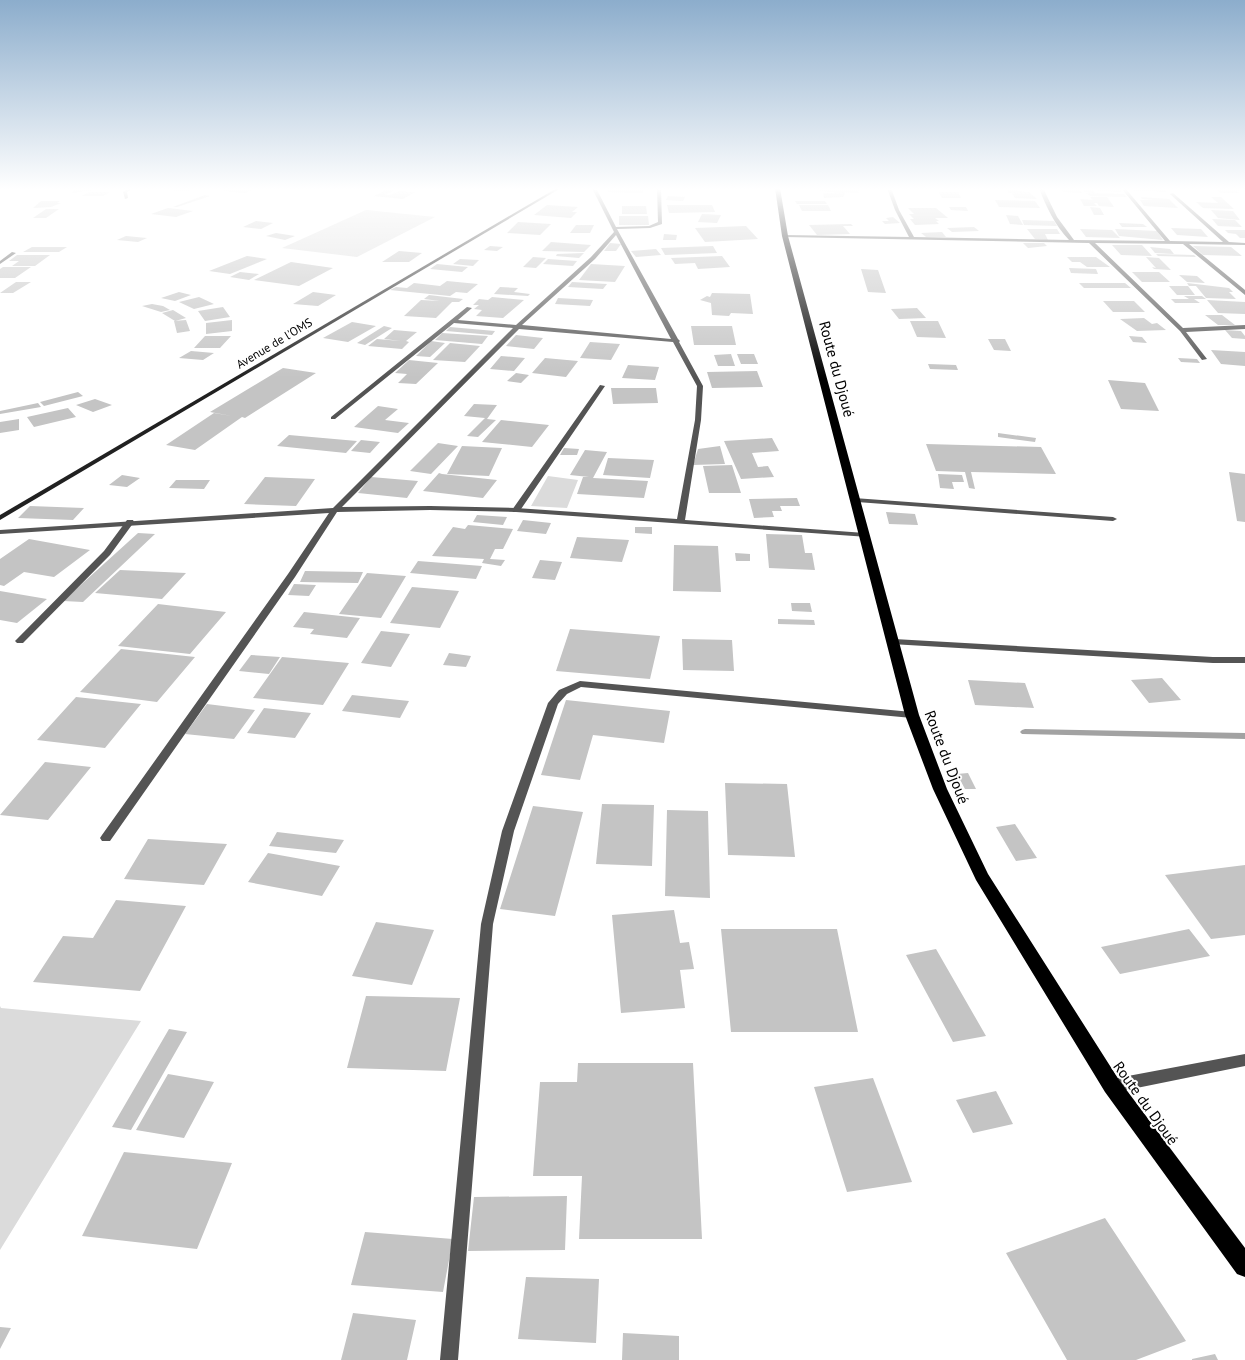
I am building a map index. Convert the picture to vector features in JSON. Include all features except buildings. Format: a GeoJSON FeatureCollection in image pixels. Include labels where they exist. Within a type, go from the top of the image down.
{"type":"FeatureCollection","features":[{"type":"Feature","properties":{"kind":"main road","name":"Route du Djoué"},"geometry":{"type":"LineString","coordinates":[[789,251],[857,500],[912,715],[940,788],[981,876],[1112,1086],[1245,1266]]}},
{"type":"Feature","properties":{"kind":"street","name":"Avenue de l'OMS"},"geometry":{"type":"LineString","coordinates":[[0,518],[451,251]]}},
{"type":"Feature","properties":{"kind":"street"},"geometry":{"type":"LineString","coordinates":[[106,838],[292,575],[335,510],[517,327],[598,251]]}},
{"type":"Feature","properties":{"kind":"street"},"geometry":{"type":"LineString","coordinates":[[627,251],[700,386],[698,420],[681,522]]}},
{"type":"Feature","properties":{"kind":"street"},"geometry":{"type":"LineString","coordinates":[[1101,251],[1182,330],[1204,359]]}},
{"type":"Feature","properties":{"kind":"street"},"geometry":{"type":"LineString","coordinates":[[1194,251],[1245,293]]}},
{"type":"Feature","properties":{"kind":"street"},"geometry":{"type":"LineString","coordinates":[[0,263],[14,253]]}},
{"type":"Feature","properties":{"kind":"street"},"geometry":{"type":"LineString","coordinates":[[333,418],[469,308]]}},
{"type":"Feature","properties":{"kind":"street"},"geometry":{"type":"LineString","coordinates":[[454,321],[677,341]]}},
{"type":"Feature","properties":{"kind":"street"},"geometry":{"type":"LineString","coordinates":[[1182,330],[1245,327]]}},
{"type":"Feature","properties":{"kind":"street"},"geometry":{"type":"LineString","coordinates":[[516,510],[602,386]]}},
{"type":"Feature","properties":{"kind":"street"},"geometry":{"type":"LineString","coordinates":[[857,500],[1113,519]]}},
{"type":"Feature","properties":{"kind":"street"},"geometry":{"type":"LineString","coordinates":[[0,532],[335,510],[430,508],[516,510],[865,535]]}},
{"type":"Feature","properties":{"kind":"street"},"geometry":{"type":"LineString","coordinates":[[20,641],[107,554],[130,522]]}},
{"type":"Feature","properties":{"kind":"street"},"geometry":{"type":"LineString","coordinates":[[894,642],[1212,660],[1245,660]]}},
{"type":"Feature","properties":{"kind":"street"},"geometry":{"type":"LineString","coordinates":[[449,1360],[487,924],[508,831],[553,703],[563,692],[580,684],[912,715]]}},
{"type":"Feature","properties":{"kind":"street"},"geometry":{"type":"LineString","coordinates":[[1112,1086],[1245,1060]]}},
{"type":"Feature","properties":{"kind":"shaded area"},"geometry":{"type":"Polygon","coordinates":[[[311,251],[368,251],[357,257],[311,251]]]}},
{"type":"Feature","properties":{"kind":"shaded area"},"geometry":{"type":"Polygon","coordinates":[[[548,476],[578,480],[567,508],[531,506],[548,476]]]}},
{"type":"Feature","properties":{"kind":"shaded area"},"geometry":{"type":"Polygon","coordinates":[[[0,1006],[1,1008],[141,1021],[0,1250],[0,1006]]]}},
{"type":"Feature","properties":{"kind":"waterway"},"geometry":{"type":"LineString","coordinates":[[1025,732],[1245,736]]}}]}
